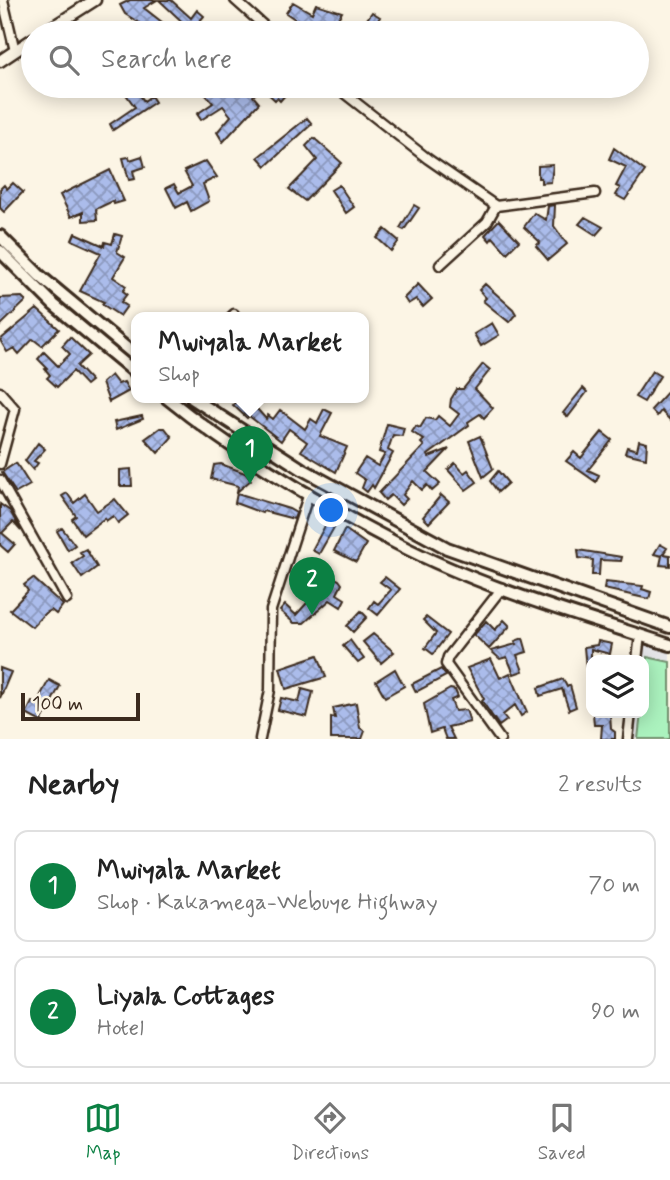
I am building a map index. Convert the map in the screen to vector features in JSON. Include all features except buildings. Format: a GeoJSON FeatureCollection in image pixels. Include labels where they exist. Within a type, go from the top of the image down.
{"type":"FeatureCollection","features":[{"type":"Feature","properties":{"kind":"highway"},"geometry":{"type":"LineString","coordinates":[[0,236],[40,276],[131,352]]}},
{"type":"Feature","properties":{"kind":"highway"},"geometry":{"type":"LineString","coordinates":[[0,251],[54,305],[131,369]]}},
{"type":"Feature","properties":{"kind":"highway"},"geometry":{"type":"LineString","coordinates":[[174,403],[232,447],[397,544],[502,588],[670,645]]}},
{"type":"Feature","properties":{"kind":"highway"},"geometry":{"type":"LineString","coordinates":[[200,403],[302,469],[447,548],[670,627]]}},
{"type":"Feature","properties":{"kind":"main road"},"geometry":{"type":"LineString","coordinates":[[62,21],[95,0]]}},
{"type":"Feature","properties":{"kind":"main road"},"geometry":{"type":"LineString","coordinates":[[0,61],[21,47]]}},
{"type":"Feature","properties":{"kind":"street"},"geometry":{"type":"LineString","coordinates":[[3,0],[15,51]]}},
{"type":"Feature","properties":{"kind":"street"},"geometry":{"type":"LineString","coordinates":[[235,0],[259,21]]}},
{"type":"Feature","properties":{"kind":"street"},"geometry":{"type":"LineString","coordinates":[[350,98],[428,159],[496,206],[595,193]]}},
{"type":"Feature","properties":{"kind":"street"},"geometry":{"type":"LineString","coordinates":[[440,265],[486,222],[496,206]]}},
{"type":"Feature","properties":{"kind":"street"},"geometry":{"type":"LineString","coordinates":[[0,392],[15,409],[0,464]]}},
{"type":"Feature","properties":{"kind":"street"},"geometry":{"type":"LineString","coordinates":[[0,480],[67,599]]}},
{"type":"Feature","properties":{"kind":"street"},"geometry":{"type":"LineString","coordinates":[[260,739],[270,690],[271,610],[309,493]]}},
{"type":"Feature","properties":{"kind":"street"},"geometry":{"type":"LineString","coordinates":[[500,739],[446,664],[448,657],[502,588]]}},
{"type":"Feature","properties":{"kind":"street"},"geometry":{"type":"LineString","coordinates":[[638,655],[640,635]]}},
{"type":"Feature","properties":{"kind":"street"},"geometry":{"type":"LineString","coordinates":[[628,739],[630,718]]}},
{"type":"Feature","properties":{"kind":"shaded area"},"geometry":{"type":"Polygon","coordinates":[[[641,637],[670,647],[670,739],[631,739],[633,718],[649,718],[649,655],[639,655],[641,637]]]}},
{"type":"Feature","properties":{"kind":"green space"},"geometry":{"type":"Polygon","coordinates":[[[649,657],[670,662],[670,739],[638,739],[640,718],[649,718],[649,657]]]}},
{"type":"Feature","properties":{"kind":"place","name":"Mwiyala Market"},"geometry":{"type":"Point","coordinates":[250,484]}},
{"type":"Feature","properties":{"kind":"place","name":"Liyala Cottages"},"geometry":{"type":"Point","coordinates":[312,615]}}]}
